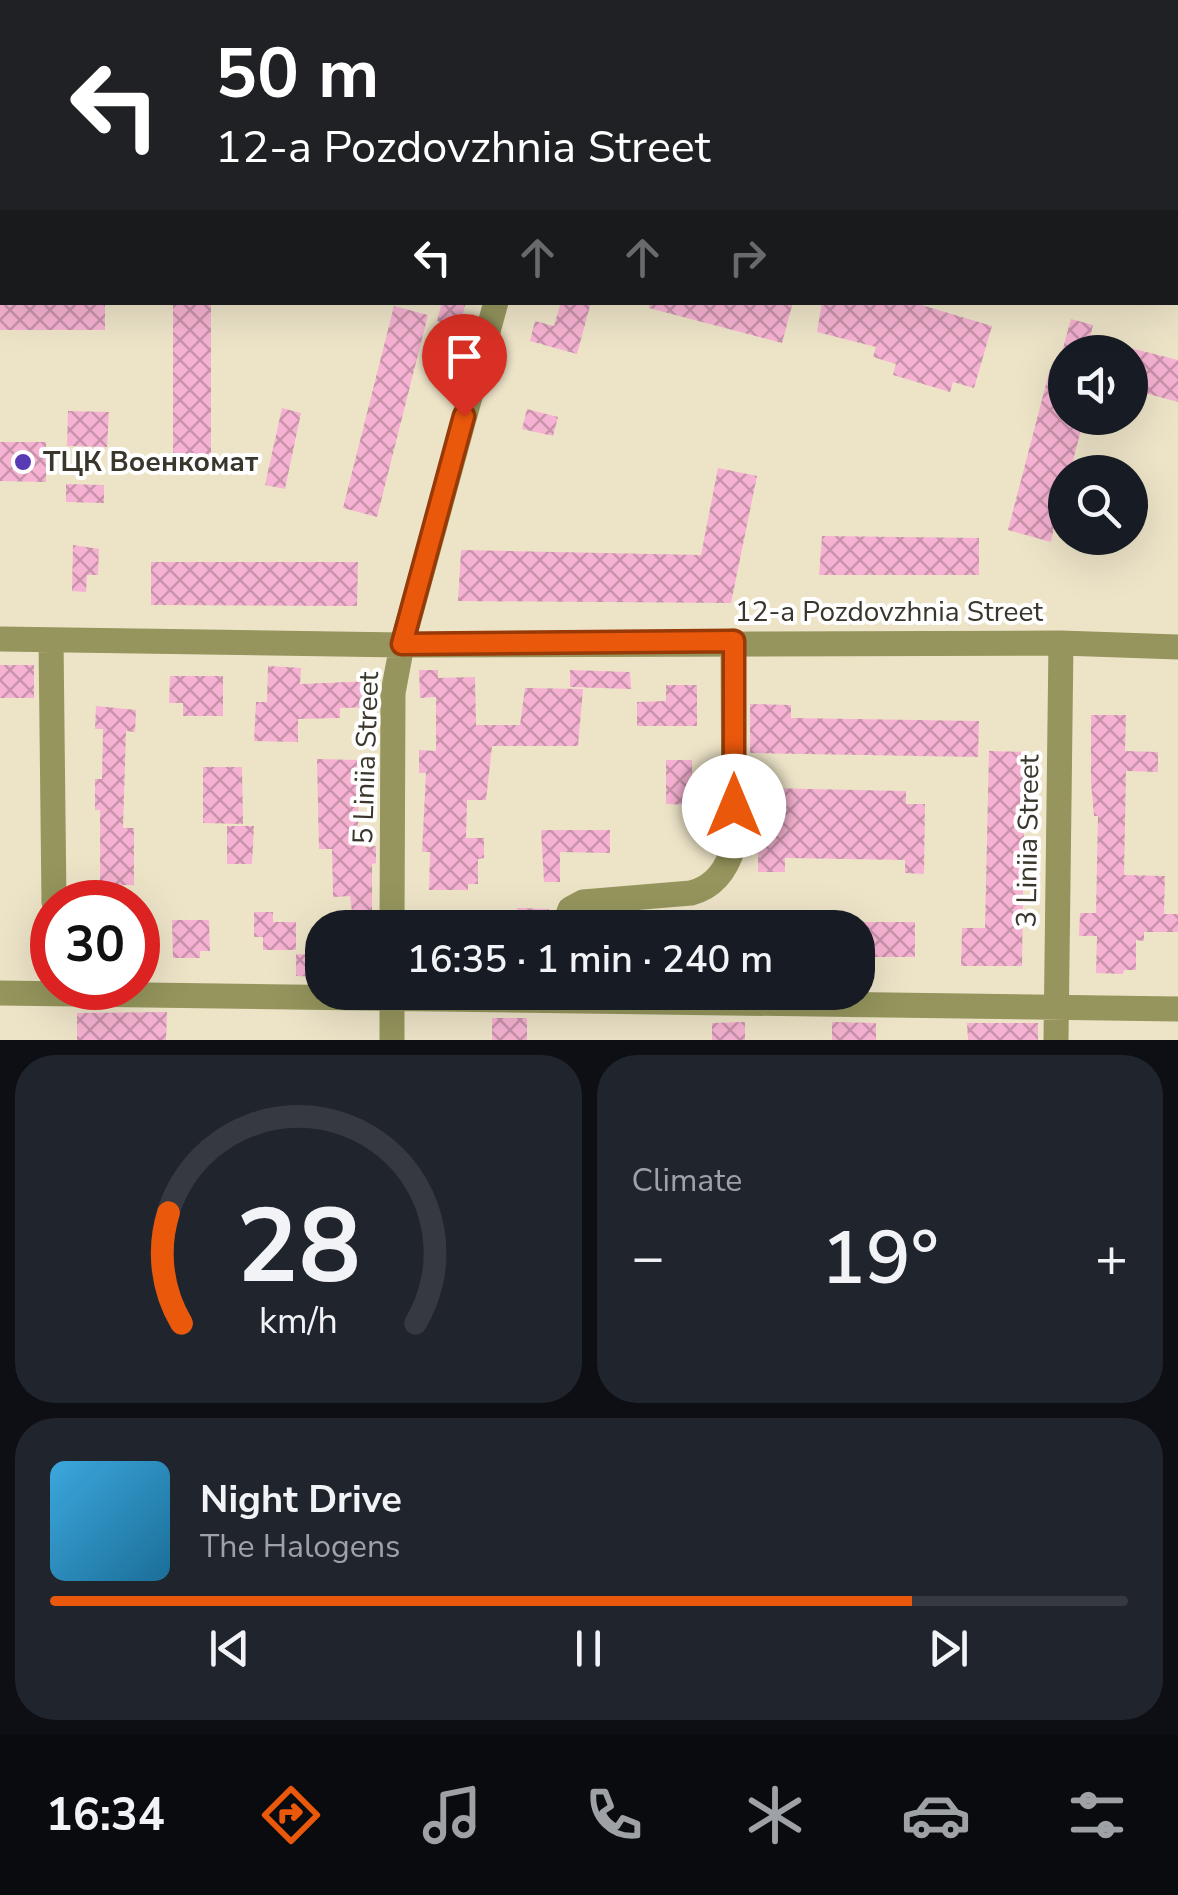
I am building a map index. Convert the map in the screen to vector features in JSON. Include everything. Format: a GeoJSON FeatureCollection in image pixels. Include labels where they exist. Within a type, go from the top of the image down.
{"type":"FeatureCollection","features":[{"type":"Feature","properties":{"kind":"street","name":"5 Liniia Street"},"geometry":{"type":"LineString","coordinates":[[392,910],[393,692],[402,644],[495,305]]}},
{"type":"Feature","properties":{"kind":"street","name":"12-a Pozdovzhnia Street"},"geometry":{"type":"LineString","coordinates":[[0,639],[402,644],[1061,643],[1178,647]]}},
{"type":"Feature","properties":{"kind":"street"},"geometry":{"type":"LineString","coordinates":[[51,640],[54,880]]}},
{"type":"Feature","properties":{"kind":"street"},"geometry":{"type":"LineString","coordinates":[[570,910],[583,902],[691,894],[704,890],[728,865],[734,846],[734,641]]}},
{"type":"Feature","properties":{"kind":"street","name":"3 Liniia Street"},"geometry":{"type":"LineString","coordinates":[[1056,1040],[1061,643]]}},
{"type":"Feature","properties":{"kind":"street"},"geometry":{"type":"LineString","coordinates":[[0,992],[30,991]]}},
{"type":"Feature","properties":{"kind":"street"},"geometry":{"type":"LineString","coordinates":[[160,993],[305,995]]}},
{"type":"Feature","properties":{"kind":"street"},"geometry":{"type":"LineString","coordinates":[[875,1002],[1178,1009]]}},
{"type":"Feature","properties":{"kind":"street"},"geometry":{"type":"LineString","coordinates":[[392,1010],[392,1040]]}},
{"type":"Feature","properties":{"kind":"building"},"geometry":{"type":"Polygon","coordinates":[[[0,305],[105,305],[105,330],[0,330],[0,305]]]}},
{"type":"Feature","properties":{"kind":"building"},"geometry":{"type":"Polygon","coordinates":[[[173,305],[211,305],[211,462],[173,463],[173,305]]]}},
{"type":"Feature","properties":{"kind":"building"},"geometry":{"type":"Polygon","coordinates":[[[441,305],[465,305],[459,327],[437,321],[441,305]]]}},
{"type":"Feature","properties":{"kind":"building"},"geometry":{"type":"Polygon","coordinates":[[[560,305],[590,305],[577,354],[530,341],[535,321],[554,326],[560,305]]]}},
{"type":"Feature","properties":{"kind":"building"},"geometry":{"type":"Polygon","coordinates":[[[650,305],[792,305],[782,343],[649,308],[650,305]]]}},
{"type":"Feature","properties":{"kind":"building"},"geometry":{"type":"Polygon","coordinates":[[[822,305],[921,305],[992,326],[974,388],[953,382],[950,392],[893,375],[896,364],[873,357],[876,347],[817,332],[822,305]]]}},
{"type":"Feature","properties":{"kind":"building"},"geometry":{"type":"Polygon","coordinates":[[[394,306],[428,315],[377,517],[343,508],[394,306]]]}},
{"type":"Feature","properties":{"kind":"building"},"geometry":{"type":"Polygon","coordinates":[[[1071,319],[1093,325],[1090,335],[1067,335],[1071,319]]]}},
{"type":"Feature","properties":{"kind":"building"},"geometry":{"type":"Polygon","coordinates":[[[1148,352],[1178,360],[1178,402],[1148,394],[1148,352]]]}},
{"type":"Feature","properties":{"kind":"building"},"geometry":{"type":"Polygon","coordinates":[[[1048,377],[1048,435],[1080,435],[1074,455],[1048,455],[1048,541],[1008,530],[1048,377]]]}},
{"type":"Feature","properties":{"kind":"building"},"geometry":{"type":"Polygon","coordinates":[[[282,408],[301,413],[285,489],[265,485],[282,408]]]}},
{"type":"Feature","properties":{"kind":"building"},"geometry":{"type":"Polygon","coordinates":[[[527,409],[558,417],[553,436],[522,429],[527,409]]]}},
{"type":"Feature","properties":{"kind":"building"},"geometry":{"type":"Polygon","coordinates":[[[68,411],[109,412],[107,447],[67,446],[68,411]]]}},
{"type":"Feature","properties":{"kind":"building","name":"ТЦК Военкомат"},"geometry":{"type":"Polygon","coordinates":[[[0,442],[46,442],[46,482],[0,481],[0,442]]]}},
{"type":"Feature","properties":{"kind":"building"},"geometry":{"type":"Polygon","coordinates":[[[718,468],[757,476],[731,603],[458,601],[461,550],[701,555],[718,468]]]}},
{"type":"Feature","properties":{"kind":"building"},"geometry":{"type":"Polygon","coordinates":[[[66,484],[104,485],[104,503],[66,502],[66,484]]]}},
{"type":"Feature","properties":{"kind":"building"},"geometry":{"type":"Polygon","coordinates":[[[822,536],[979,538],[979,575],[819,575],[822,536]]]}},
{"type":"Feature","properties":{"kind":"building"},"geometry":{"type":"Polygon","coordinates":[[[73,545],[99,549],[98,575],[87,575],[86,592],[72,591],[73,545]]]}},
{"type":"Feature","properties":{"kind":"building"},"geometry":{"type":"Polygon","coordinates":[[[151,562],[358,562],[357,606],[151,605],[151,562]]]}},
{"type":"Feature","properties":{"kind":"building"},"geometry":{"type":"Polygon","coordinates":[[[0,665],[34,665],[34,698],[0,698],[0,665]]]}},
{"type":"Feature","properties":{"kind":"building"},"geometry":{"type":"Polygon","coordinates":[[[268,666],[301,668],[300,684],[373,681],[374,707],[340,708],[340,718],[298,719],[298,742],[254,741],[256,702],[267,702],[268,666]]]}},
{"type":"Feature","properties":{"kind":"building"},"geometry":{"type":"Polygon","coordinates":[[[419,670],[438,670],[438,678],[475,677],[476,725],[520,725],[525,688],[583,689],[578,746],[492,746],[486,800],[467,800],[466,838],[484,838],[484,858],[478,859],[478,884],[468,884],[468,890],[429,890],[430,852],[422,852],[426,773],[419,773],[419,750],[436,751],[436,697],[420,698],[419,670]]]}},
{"type":"Feature","properties":{"kind":"building"},"geometry":{"type":"Polygon","coordinates":[[[570,670],[630,672],[631,689],[570,687],[570,670]]]}},
{"type":"Feature","properties":{"kind":"building"},"geometry":{"type":"Polygon","coordinates":[[[170,676],[223,676],[223,716],[183,716],[183,703],[169,703],[170,676]]]}},
{"type":"Feature","properties":{"kind":"building"},"geometry":{"type":"Polygon","coordinates":[[[666,685],[697,685],[697,726],[637,726],[637,702],[666,701],[666,685]]]}},
{"type":"Feature","properties":{"kind":"building"},"geometry":{"type":"Polygon","coordinates":[[[750,704],[791,705],[791,718],[979,721],[978,757],[750,753],[750,704]]]}},
{"type":"Feature","properties":{"kind":"building"},"geometry":{"type":"Polygon","coordinates":[[[96,706],[136,710],[135,732],[126,731],[123,828],[134,828],[134,880],[100,880],[100,810],[95,810],[95,779],[102,779],[103,729],[95,729],[96,706]]]}},
{"type":"Feature","properties":{"kind":"building"},"geometry":{"type":"Polygon","coordinates":[[[1091,715],[1126,715],[1125,751],[1158,752],[1158,772],[1126,771],[1124,875],[1165,876],[1164,914],[1178,914],[1178,932],[1144,932],[1144,941],[1136,940],[1136,970],[1124,970],[1123,974],[1096,973],[1097,936],[1079,936],[1080,913],[1096,913],[1098,816],[1094,816],[1091,783],[1091,715]]]}},
{"type":"Feature","properties":{"kind":"building"},"geometry":{"type":"Polygon","coordinates":[[[989,751],[1025,752],[1022,966],[961,966],[962,928],[985,928],[989,751]]]}},
{"type":"Feature","properties":{"kind":"building"},"geometry":{"type":"Polygon","coordinates":[[[317,759],[359,760],[358,836],[363,836],[363,847],[376,846],[372,910],[352,910],[350,896],[333,897],[332,849],[319,849],[317,759]]]}},
{"type":"Feature","properties":{"kind":"building"},"geometry":{"type":"Polygon","coordinates":[[[666,760],[692,760],[692,805],[666,804],[666,760]]]}},
{"type":"Feature","properties":{"kind":"building"},"geometry":{"type":"Polygon","coordinates":[[[203,767],[242,767],[243,824],[203,823],[203,767]]]}},
{"type":"Feature","properties":{"kind":"building"},"geometry":{"type":"Polygon","coordinates":[[[759,788],[906,791],[906,804],[925,804],[924,874],[905,873],[905,860],[785,858],[785,872],[758,872],[759,788]]]}},
{"type":"Feature","properties":{"kind":"building"},"geometry":{"type":"Polygon","coordinates":[[[227,826],[254,826],[252,864],[227,864],[227,826]]]}},
{"type":"Feature","properties":{"kind":"building"},"geometry":{"type":"Polygon","coordinates":[[[541,830],[610,830],[610,853],[560,852],[560,882],[544,882],[541,830]]]}},
{"type":"Feature","properties":{"kind":"building"},"geometry":{"type":"Polygon","coordinates":[[[254,912],[273,912],[273,922],[296,922],[296,950],[263,950],[263,937],[254,937],[254,912]]]}},
{"type":"Feature","properties":{"kind":"building"},"geometry":{"type":"Polygon","coordinates":[[[172,920],[209,920],[210,951],[200,951],[200,958],[173,958],[172,920]]]}},
{"type":"Feature","properties":{"kind":"building"},"geometry":{"type":"Polygon","coordinates":[[[875,922],[915,922],[915,957],[875,957],[875,922]]]}},
{"type":"Feature","properties":{"kind":"building"},"geometry":{"type":"Polygon","coordinates":[[[296,954],[305,954],[305,976],[296,976],[296,954]]]}},
{"type":"Feature","properties":{"kind":"building"},"geometry":{"type":"Polygon","coordinates":[[[167,1012],[166,1040],[77,1040],[77,1013],[167,1012]]]}},
{"type":"Feature","properties":{"kind":"building"},"geometry":{"type":"Polygon","coordinates":[[[492,1018],[527,1018],[527,1040],[492,1040],[492,1018]]]}},
{"type":"Feature","properties":{"kind":"building"},"geometry":{"type":"Polygon","coordinates":[[[745,1022],[745,1040],[712,1040],[712,1023],[745,1022]]]}},
{"type":"Feature","properties":{"kind":"building"},"geometry":{"type":"Polygon","coordinates":[[[832,1022],[876,1023],[876,1040],[832,1040],[832,1022]]]}},
{"type":"Feature","properties":{"kind":"building"},"geometry":{"type":"Polygon","coordinates":[[[967,1023],[1038,1023],[1038,1040],[968,1040],[967,1023]]]}},
{"type":"Feature","properties":{"kind":"place","name":"ТЦК Военкомат"},"geometry":{"type":"Point","coordinates":[23,462]}},
{"type":"Feature","properties":{"kind":"route"},"geometry":{"type":"LineString","coordinates":[[464,416],[402,644],[734,641],[734,806]]}}]}
